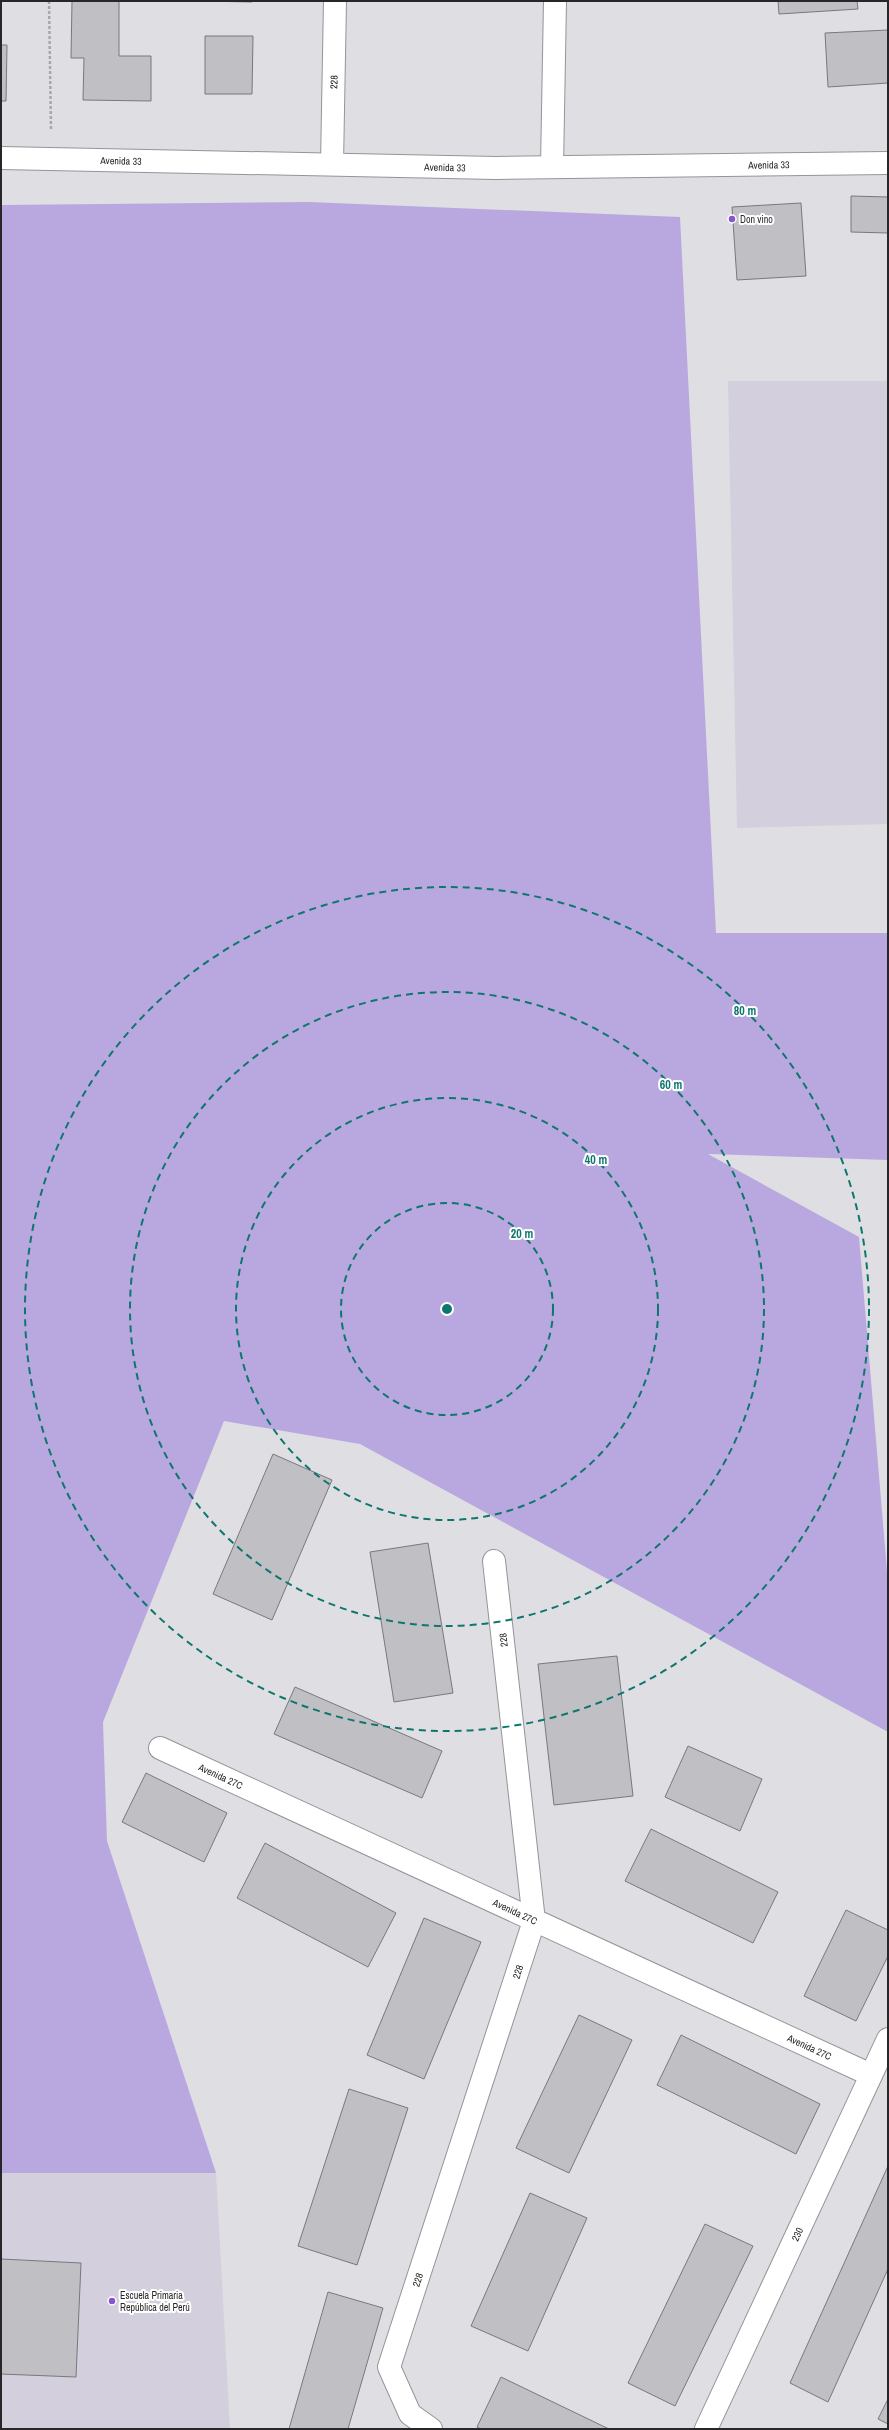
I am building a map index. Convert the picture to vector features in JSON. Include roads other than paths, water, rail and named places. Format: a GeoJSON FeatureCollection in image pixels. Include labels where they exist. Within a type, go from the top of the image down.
{"type":"FeatureCollection","features":[{"type":"Feature","properties":{"kind":"street","name":"228"},"geometry":{"type":"LineString","coordinates":[[332,164],[335,1]]}},
{"type":"Feature","properties":{"kind":"street"},"geometry":{"type":"LineString","coordinates":[[552,168],[555,1]]}},
{"type":"Feature","properties":{"kind":"street","name":"Avenida 33"},"geometry":{"type":"LineString","coordinates":[[1,158],[496,168],[888,163]]}},
{"type":"Feature","properties":{"kind":"street","name":"228"},"geometry":{"type":"LineString","coordinates":[[431,2429],[410,2414],[389,2367],[534,1920],[494,1561]]}},
{"type":"Feature","properties":{"kind":"street","name":"Avenida 27C"},"geometry":{"type":"LineString","coordinates":[[160,1748],[871,2075]]}},
{"type":"Feature","properties":{"kind":"street","name":"230"},"geometry":{"type":"LineString","coordinates":[[706,2429],[888,2040]]}},
{"type":"Feature","properties":{"kind":"place","name":"Don vino"},"geometry":{"type":"Point","coordinates":[732,219]}},
{"type":"Feature","properties":{"kind":"place","name":"Escuela Primaria República del Perú"},"geometry":{"type":"Point","coordinates":[112,2301]}}]}
